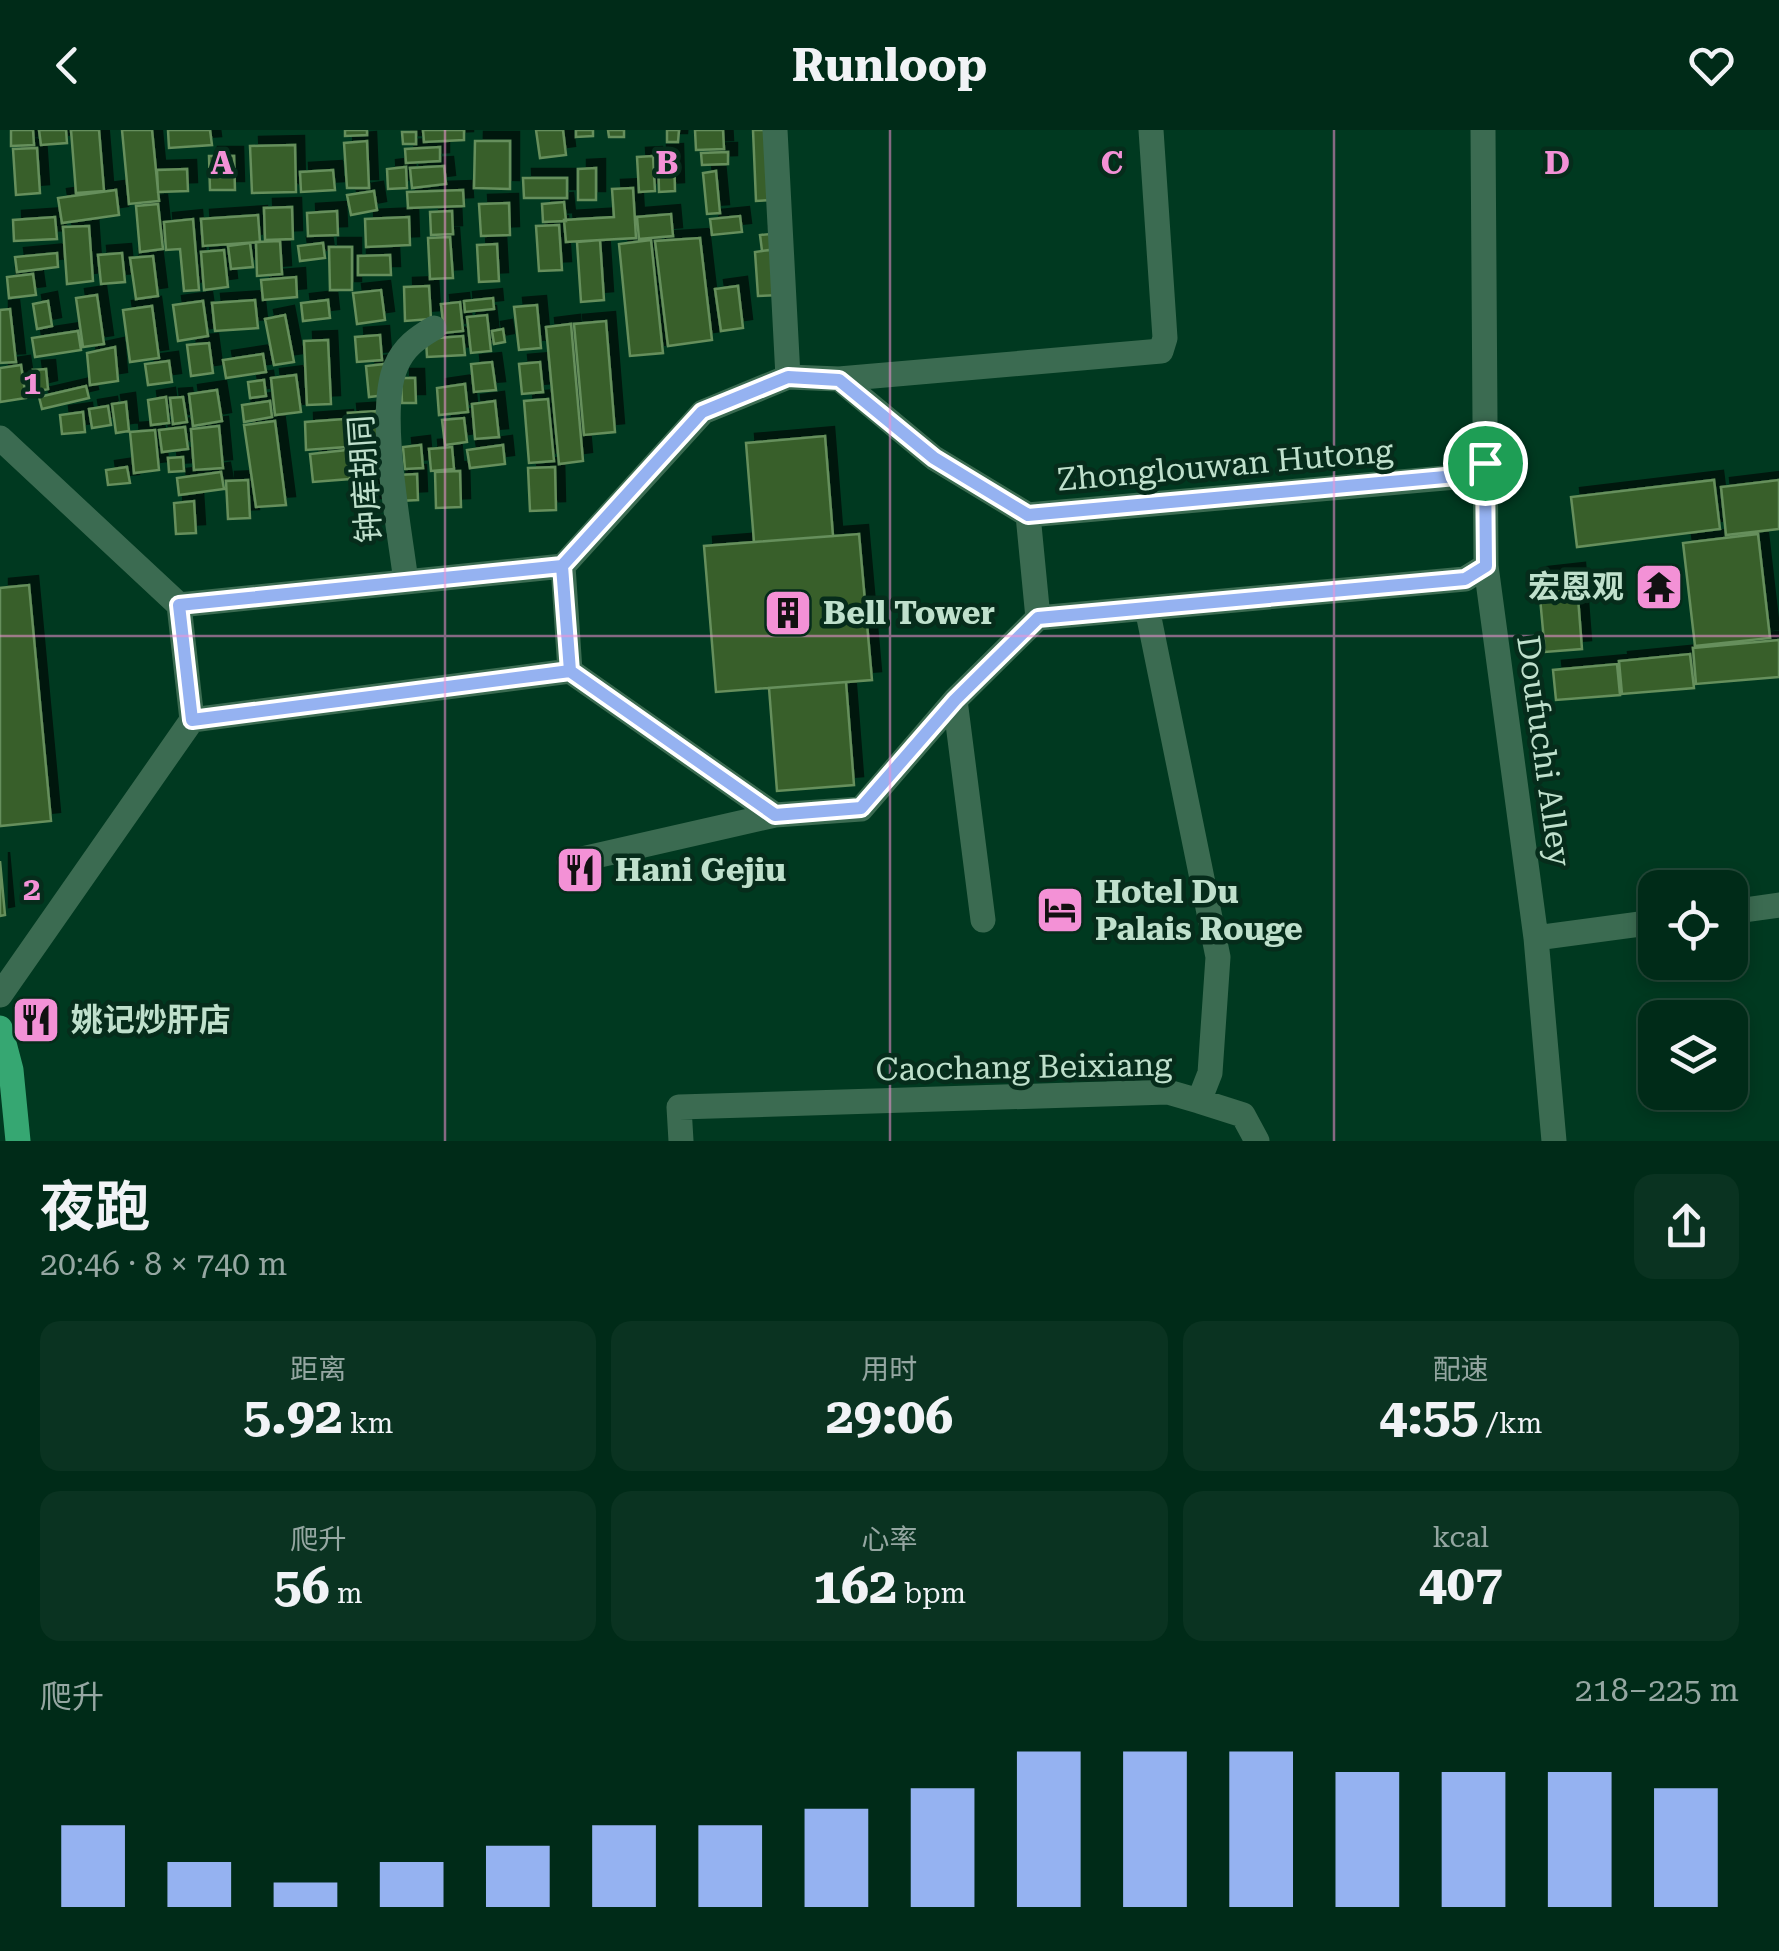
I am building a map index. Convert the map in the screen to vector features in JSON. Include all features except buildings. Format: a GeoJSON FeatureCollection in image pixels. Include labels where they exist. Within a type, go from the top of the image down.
{"type":"FeatureCollection","features":[{"type":"Feature","properties":{"kind":"main road"},"geometry":{"type":"LineString","coordinates":[[0,1028],[11,1070],[18,1141]]}},
{"type":"Feature","properties":{"kind":"street"},"geometry":{"type":"LineString","coordinates":[[775,130],[788,377]]}},
{"type":"Feature","properties":{"kind":"street"},"geometry":{"type":"LineString","coordinates":[[179,605],[562,566],[702,412],[788,377],[839,380],[1161,351],[1166,338],[1151,130]]}},
{"type":"Feature","properties":{"kind":"street","name":"Doufuchi Alley"},"geometry":{"type":"LineString","coordinates":[[1483,130],[1486,566],[1536,938],[1554,1141]]}},
{"type":"Feature","properties":{"kind":"street","name":"钟库胡同"},"geometry":{"type":"LineString","coordinates":[[406,582],[389,447],[395,368],[413,340],[434,328]]}},
{"type":"Feature","properties":{"kind":"street","name":"Zhonglouwan Hutong"},"geometry":{"type":"LineString","coordinates":[[839,380],[934,458],[1028,515],[1456,476],[1485,463]]}},
{"type":"Feature","properties":{"kind":"street"},"geometry":{"type":"LineString","coordinates":[[0,438],[179,605],[192,720],[0,995]]}},
{"type":"Feature","properties":{"kind":"street","name":"Zhonglouwan Hutong"},"geometry":{"type":"LineString","coordinates":[[1028,515],[1038,618]]}},
{"type":"Feature","properties":{"kind":"street"},"geometry":{"type":"LineString","coordinates":[[562,566],[570,671]]}},
{"type":"Feature","properties":{"kind":"street"},"geometry":{"type":"LineString","coordinates":[[569,862],[775,815],[861,808],[955,700],[1038,618],[1465,579],[1486,566]]}},
{"type":"Feature","properties":{"kind":"street","name":"Caochang Beixiang"},"geometry":{"type":"LineString","coordinates":[[681,1141],[679,1107],[1168,1092],[1199,1102],[1210,1073],[1218,957],[1147,608]]}},
{"type":"Feature","properties":{"kind":"street"},"geometry":{"type":"LineString","coordinates":[[192,720],[570,671],[775,815]]}},
{"type":"Feature","properties":{"kind":"street"},"geometry":{"type":"LineString","coordinates":[[955,700],[983,920]]}},
{"type":"Feature","properties":{"kind":"street"},"geometry":{"type":"LineString","coordinates":[[1748,909],[1779,905]]}},
{"type":"Feature","properties":{"kind":"street"},"geometry":{"type":"LineString","coordinates":[[1536,938],[1638,924]]}},
{"type":"Feature","properties":{"kind":"street"},"geometry":{"type":"LineString","coordinates":[[1199,1102],[1243,1115],[1257,1141]]}},
{"type":"Feature","properties":{"kind":"place","name":"宏恩观"},"geometry":{"type":"Point","coordinates":[1659,587]}},
{"type":"Feature","properties":{"kind":"place","name":"Bell Tower"},"geometry":{"type":"Point","coordinates":[788,613]}},
{"type":"Feature","properties":{"kind":"place","name":"Hani Gejiu"},"geometry":{"type":"Point","coordinates":[580,870]}},
{"type":"Feature","properties":{"kind":"place","name":"Hotel Du Palais Rouge"},"geometry":{"type":"Point","coordinates":[1060,910]}},
{"type":"Feature","properties":{"kind":"place","name":"姚记炒肝店"},"geometry":{"type":"Point","coordinates":[36,1020]}},
{"type":"Feature","properties":{"kind":"route"},"geometry":{"type":"LineString","coordinates":[[1485,463],[1456,476],[1028,515],[934,458],[839,380],[788,377],[702,412],[562,566],[570,671],[192,720],[179,605],[562,566],[570,671],[775,815],[861,808],[955,700],[1038,618],[1465,579],[1486,566],[1485,463]]}}]}
